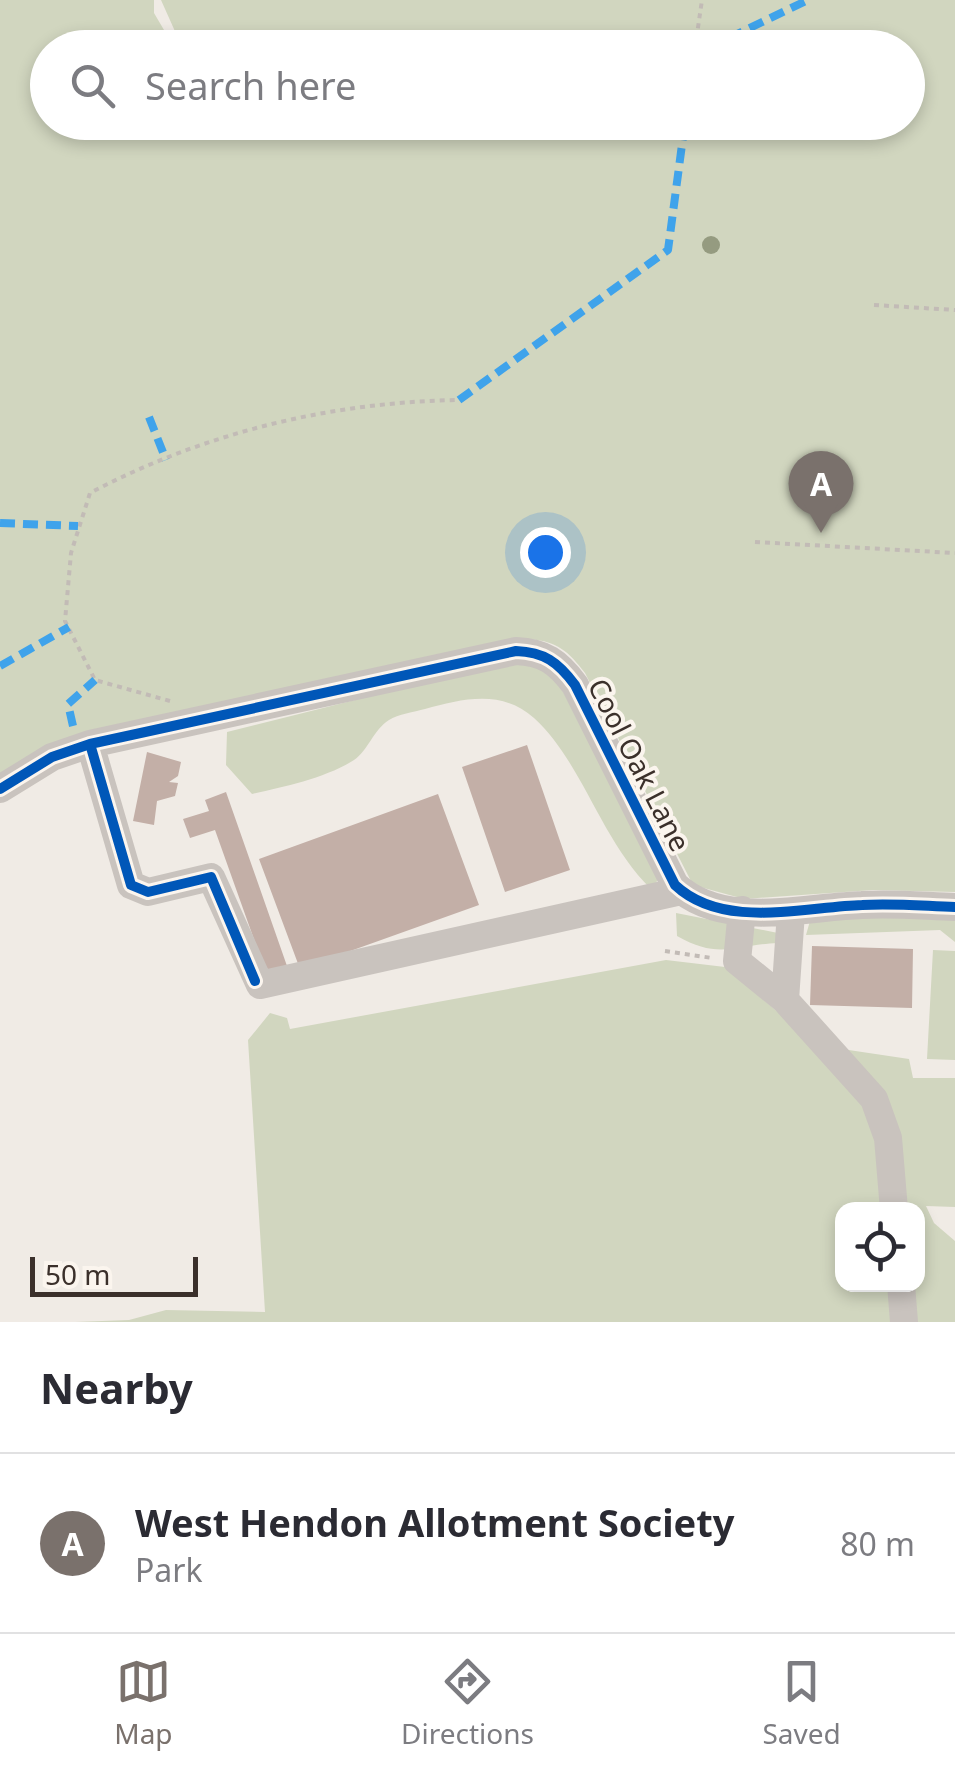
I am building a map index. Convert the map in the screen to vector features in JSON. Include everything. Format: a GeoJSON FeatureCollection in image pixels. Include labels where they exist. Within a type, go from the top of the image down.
{"type":"FeatureCollection","features":[{"type":"Feature","properties":{"kind":"street","name":"Cool Oak Lane"},"geometry":{"type":"LineString","coordinates":[[0,789],[52,757],[90,744],[516,651],[536,652],[562,668],[574,685],[680,890],[700,902],[742,910],[791,912],[863,904],[955,907]]}},
{"type":"Feature","properties":{"kind":"street"},"geometry":{"type":"LineString","coordinates":[[90,744],[131,885],[148,892],[210,877],[255,981],[270,986],[680,890]]}},
{"type":"Feature","properties":{"kind":"street"},"geometry":{"type":"LineString","coordinates":[[742,910],[737,961],[785,1000],[874,1098],[888,1138],[893,1202]]}},
{"type":"Feature","properties":{"kind":"street"},"geometry":{"type":"LineString","coordinates":[[785,1000],[791,912]]}},
{"type":"Feature","properties":{"kind":"street"},"geometry":{"type":"LineString","coordinates":[[902,1292],[904,1322]]}},
{"type":"Feature","properties":{"kind":"path"},"geometry":{"type":"LineString","coordinates":[[698,30],[702,0]]}},
{"type":"Feature","properties":{"kind":"path"},"geometry":{"type":"LineString","coordinates":[[874,305],[955,310]]}},
{"type":"Feature","properties":{"kind":"path"},"geometry":{"type":"LineString","coordinates":[[170,701],[94,680],[65,621],[71,553],[90,493],[130,472],[229,435],[298,416],[459,400]]}},
{"type":"Feature","properties":{"kind":"path"},"geometry":{"type":"LineString","coordinates":[[755,542],[955,553]]}},
{"type":"Feature","properties":{"kind":"path"},"geometry":{"type":"LineString","coordinates":[[664,950],[737,961]]}},
{"type":"Feature","properties":{"kind":"green space"},"geometry":{"type":"Polygon","coordinates":[[[0,0],[154,0],[154,13],[164,30],[30,30],[30,140],[925,140],[925,30],[174,30],[161,0],[955,0],[955,892],[873,890],[744,899],[693,885],[585,673],[562,649],[530,639],[0,778],[0,0]]]}},
{"type":"Feature","properties":{"kind":"green space"},"geometry":{"type":"Polygon","coordinates":[[[511,661],[551,670],[664,872],[651,889],[618,848],[551,736],[534,718],[509,703],[467,700],[397,716],[383,724],[359,756],[343,766],[252,794],[226,765],[227,732],[511,661]]]}},
{"type":"Feature","properties":{"kind":"green space"},"geometry":{"type":"Polygon","coordinates":[[[676,913],[778,933],[778,943],[704,948],[677,936],[676,913]]]}},
{"type":"Feature","properties":{"kind":"green space"},"geometry":{"type":"Polygon","coordinates":[[[879,914],[955,916],[955,942],[940,930],[806,935],[810,921],[879,914]]]}},
{"type":"Feature","properties":{"kind":"green space"},"geometry":{"type":"Polygon","coordinates":[[[933,950],[955,951],[955,1060],[927,1059],[933,950]]]}},
{"type":"Feature","properties":{"kind":"green space"},"geometry":{"type":"Polygon","coordinates":[[[666,960],[725,967],[799,1030],[842,1049],[909,1059],[913,1078],[955,1078],[955,1207],[926,1206],[934,1223],[955,1241],[955,1322],[75,1322],[129,1320],[166,1310],[265,1312],[248,1040],[270,1013],[287,1018],[290,1029],[666,960]]]}},
{"type":"Feature","properties":{"kind":"building"},"geometry":{"type":"Polygon","coordinates":[[[527,745],[570,870],[505,892],[462,767],[527,745]]]}},
{"type":"Feature","properties":{"kind":"building"},"geometry":{"type":"Polygon","coordinates":[[[147,752],[181,762],[178,776],[169,782],[178,783],[175,796],[157,801],[154,825],[133,821],[147,752]]]}},
{"type":"Feature","properties":{"kind":"building"},"geometry":{"type":"Polygon","coordinates":[[[226,792],[287,966],[266,973],[215,830],[190,838],[183,819],[209,811],[205,800],[226,792]]]}},
{"type":"Feature","properties":{"kind":"building"},"geometry":{"type":"Polygon","coordinates":[[[438,794],[479,905],[300,969],[259,859],[438,794]]]}},
{"type":"Feature","properties":{"kind":"building"},"geometry":{"type":"Polygon","coordinates":[[[812,946],[913,949],[912,1008],[810,1005],[812,946]]]}},
{"type":"Feature","properties":{"kind":"marked path"},"geometry":{"type":"LineString","coordinates":[[746,30],[808,0]]}},
{"type":"Feature","properties":{"kind":"marked path"},"geometry":{"type":"LineString","coordinates":[[459,400],[668,250],[683,140]]}},
{"type":"Feature","properties":{"kind":"marked path"},"geometry":{"type":"LineString","coordinates":[[149,417],[166,460]]}},
{"type":"Feature","properties":{"kind":"marked path"},"geometry":{"type":"LineString","coordinates":[[0,523],[78,526]]}},
{"type":"Feature","properties":{"kind":"marked path"},"geometry":{"type":"LineString","coordinates":[[0,666],[69,627]]}},
{"type":"Feature","properties":{"kind":"marked path"},"geometry":{"type":"LineString","coordinates":[[73,726],[68,704],[95,680]]}},
{"type":"Feature","properties":{"kind":"cycle path"},"geometry":{"type":"LineString","coordinates":[[0,789],[52,757],[90,744],[516,651],[526,652],[550,660],[575,685],[675,885],[694,899],[740,912],[764,913],[874,904],[955,907]]}},
{"type":"Feature","properties":{"kind":"cycle path"},"geometry":{"type":"LineString","coordinates":[[90,744],[131,885],[148,892],[211,877],[255,981]]}},
{"type":"Feature","properties":{"kind":"place","name":"West Hendon Allotment Society"},"geometry":{"type":"Point","coordinates":[821,533]}}]}
